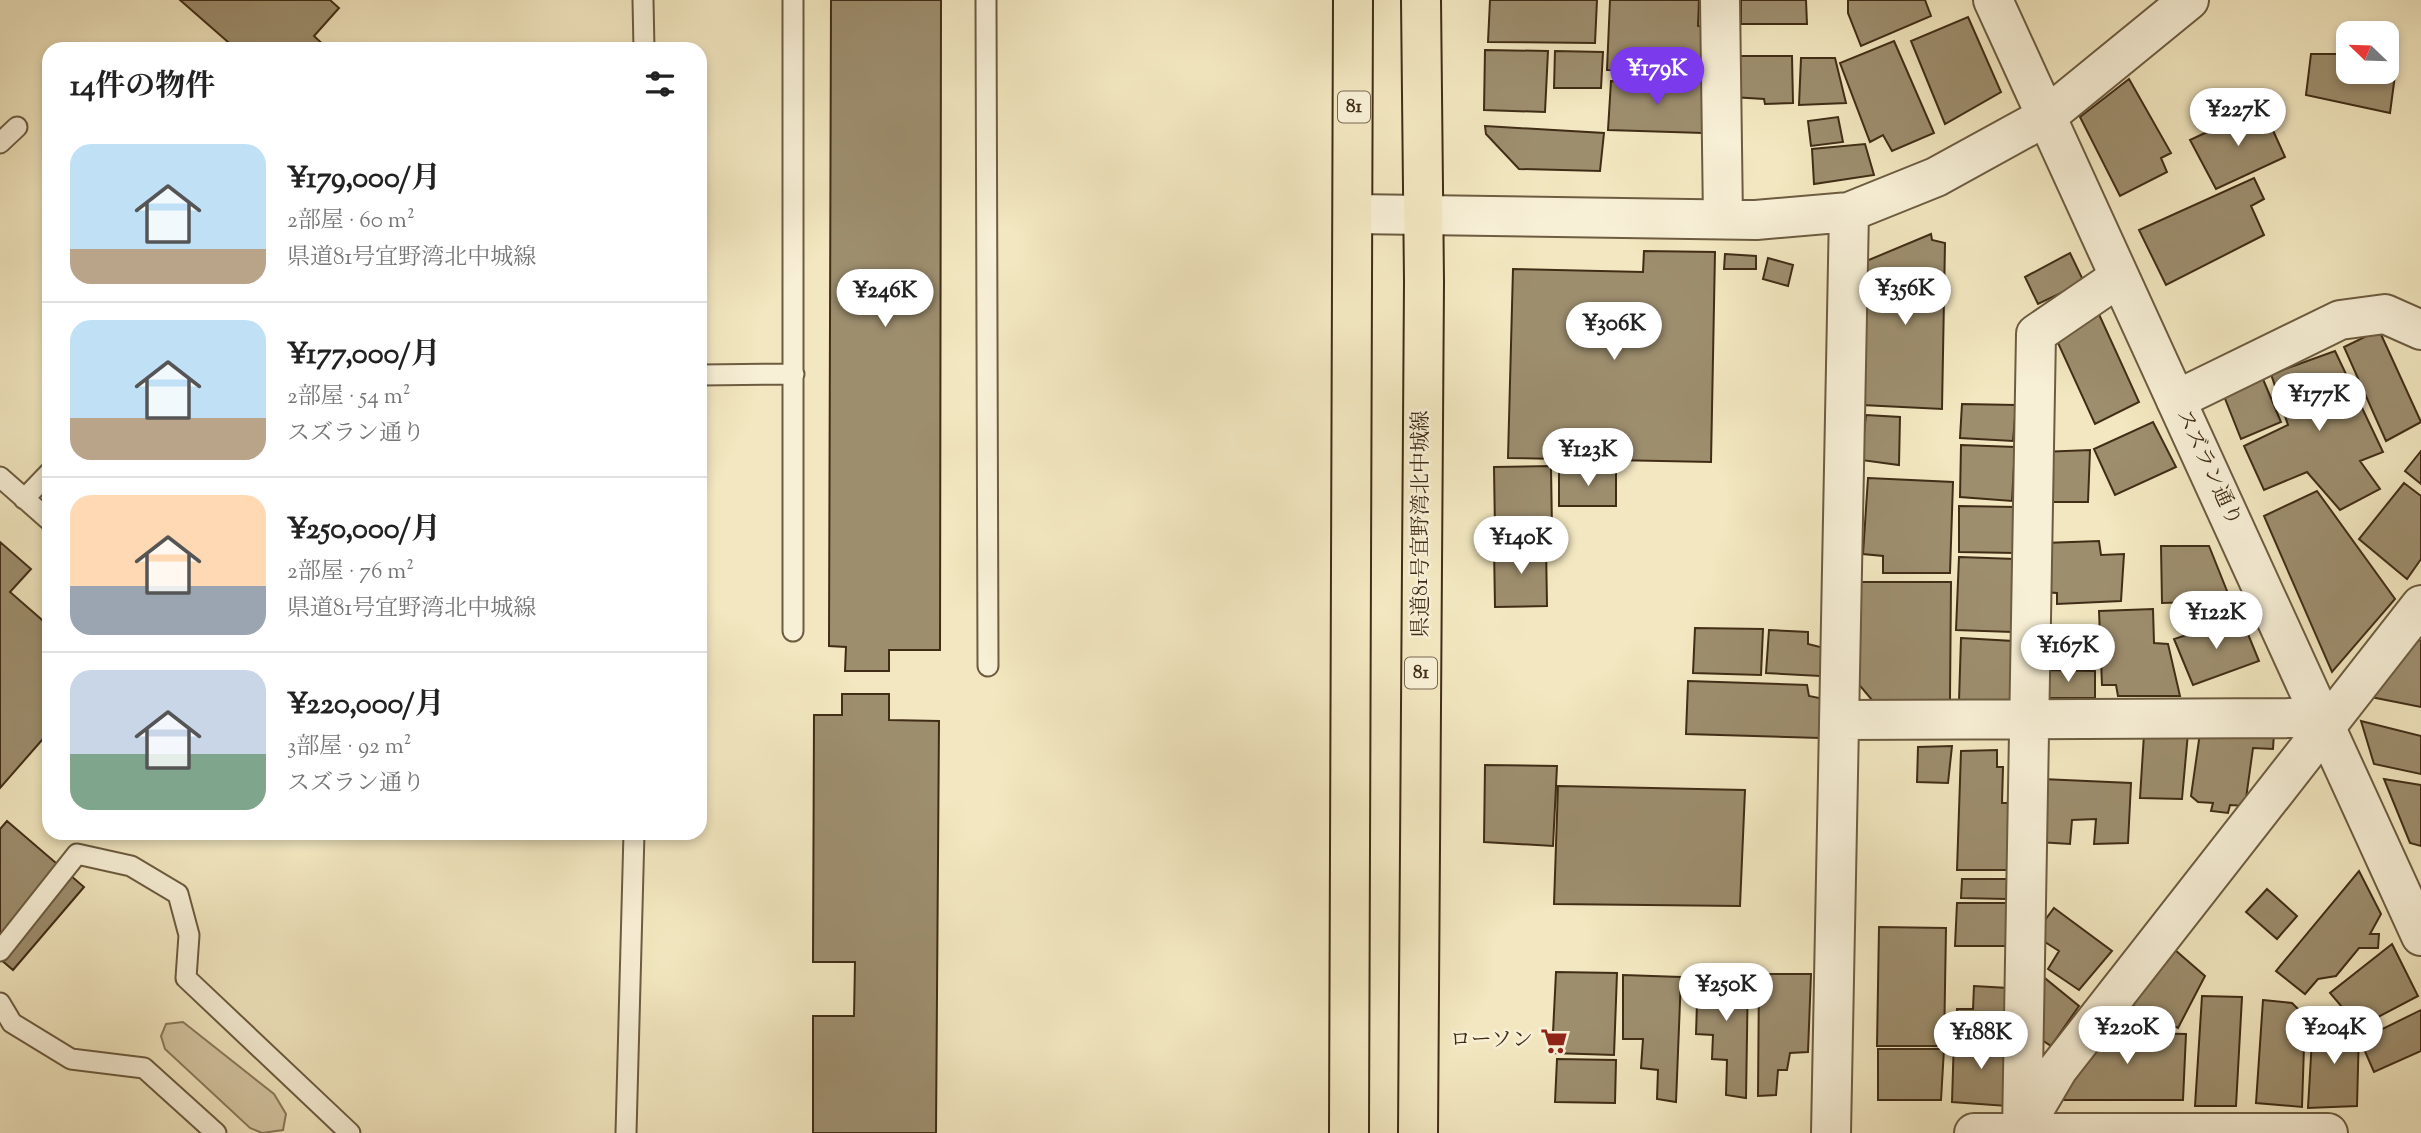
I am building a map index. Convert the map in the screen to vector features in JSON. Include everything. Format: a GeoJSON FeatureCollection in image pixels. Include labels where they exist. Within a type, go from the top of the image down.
{"type":"FeatureCollection","features":[{"type":"Feature","properties":{"kind":"main road","name":"81"},"geometry":{"type":"LineString","coordinates":[[1349,1133],[1353,0]]}},
{"type":"Feature","properties":{"kind":"main road","name":"県道81号宜野湾北中城線"},"geometry":{"type":"LineString","coordinates":[[1418,1133],[1424,214],[1421,0]]}},
{"type":"Feature","properties":{"kind":"street"},"geometry":{"type":"LineString","coordinates":[[1720,0],[1723,219]]}},
{"type":"Feature","properties":{"kind":"street","name":"スズラン通り"},"geometry":{"type":"LineString","coordinates":[[1993,0],[2118,278],[2326,723],[2421,936]]}},
{"type":"Feature","properties":{"kind":"street"},"geometry":{"type":"LineString","coordinates":[[1354,214],[1756,220],[1849,212],[1936,177],[2047,116],[2189,0]]}},
{"type":"Feature","properties":{"kind":"street"},"geometry":{"type":"LineString","coordinates":[[1831,1133],[1849,212]]}},
{"type":"Feature","properties":{"kind":"street"},"geometry":{"type":"LineString","coordinates":[[2022,1131],[2036,334],[2118,278]]}},
{"type":"Feature","properties":{"kind":"street"},"geometry":{"type":"LineString","coordinates":[[2176,400],[2340,320],[2385,314],[2421,330]]}},
{"type":"Feature","properties":{"kind":"street"},"geometry":{"type":"LineString","coordinates":[[2022,1131],[2058,1069],[2326,723],[2421,605]]}},
{"type":"Feature","properties":{"kind":"street"},"geometry":{"type":"LineString","coordinates":[[1839,720],[2292,718],[2326,723]]}},
{"type":"Feature","properties":{"kind":"street"},"geometry":{"type":"LineString","coordinates":[[1974,1133],[2328,1133]]}},
{"type":"Feature","properties":{"kind":"lane"},"geometry":{"type":"LineString","coordinates":[[643,0],[644,42]]}},
{"type":"Feature","properties":{"kind":"lane"},"geometry":{"type":"LineString","coordinates":[[793,0],[793,631]]}},
{"type":"Feature","properties":{"kind":"lane"},"geometry":{"type":"LineString","coordinates":[[986,0],[988,666]]}},
{"type":"Feature","properties":{"kind":"lane"},"geometry":{"type":"LineString","coordinates":[[0,144],[17,127]]}},
{"type":"Feature","properties":{"kind":"lane"},"geometry":{"type":"LineString","coordinates":[[707,375],[794,374]]}},
{"type":"Feature","properties":{"kind":"lane"},"geometry":{"type":"LineString","coordinates":[[0,477],[42,514]]}},
{"type":"Feature","properties":{"kind":"lane"},"geometry":{"type":"LineString","coordinates":[[24,499],[42,480]]}},
{"type":"Feature","properties":{"kind":"lane"},"geometry":{"type":"LineString","coordinates":[[626,1133],[634,840]]}},
{"type":"Feature","properties":{"kind":"lane"},"geometry":{"type":"LineString","coordinates":[[0,951],[77,854],[131,866],[178,894],[189,935],[186,978],[350,1133]]}},
{"type":"Feature","properties":{"kind":"lane"},"geometry":{"type":"LineString","coordinates":[[0,1003],[12,1023],[71,1059],[144,1068],[216,1133]]}},
{"type":"Feature","properties":{"kind":"shaded area"},"geometry":{"type":"Polygon","coordinates":[[[183,1022],[274,1094],[286,1114],[283,1130],[262,1133],[250,1128],[165,1049],[161,1036],[166,1024],[183,1022]]]}},
{"type":"Feature","properties":{"kind":"building"},"geometry":{"type":"Polygon","coordinates":[[[180,0],[330,0],[339,8],[314,36],[320,42],[228,42],[180,0]]]}},
{"type":"Feature","properties":{"kind":"building"},"geometry":{"type":"Polygon","coordinates":[[[831,0],[941,0],[940,650],[889,650],[889,671],[845,671],[846,647],[829,646],[831,0]]]}},
{"type":"Feature","properties":{"kind":"building"},"geometry":{"type":"Polygon","coordinates":[[[1490,0],[1597,0],[1595,43],[1488,42],[1490,0]]]}},
{"type":"Feature","properties":{"kind":"building"},"geometry":{"type":"Polygon","coordinates":[[[1610,0],[1699,0],[1698,26],[1705,27],[1704,71],[1607,70],[1610,0]]]}},
{"type":"Feature","properties":{"kind":"building"},"geometry":{"type":"Polygon","coordinates":[[[1741,0],[1806,0],[1807,24],[1741,24],[1741,0]]]}},
{"type":"Feature","properties":{"kind":"building"},"geometry":{"type":"Polygon","coordinates":[[[1848,0],[1925,0],[1931,16],[1861,46],[1848,13],[1848,0]]]}},
{"type":"Feature","properties":{"kind":"building"},"geometry":{"type":"Polygon","coordinates":[[[1968,17],[2001,92],[1945,124],[1911,41],[1968,17]]]}},
{"type":"Feature","properties":{"kind":"building"},"geometry":{"type":"Polygon","coordinates":[[[1894,41],[1934,133],[1892,151],[1883,135],[1870,142],[1840,63],[1894,41]]]}},
{"type":"Feature","properties":{"kind":"building"},"geometry":{"type":"Polygon","coordinates":[[[1485,50],[1548,51],[1545,112],[1484,110],[1485,50]]]}},
{"type":"Feature","properties":{"kind":"building"},"geometry":{"type":"Polygon","coordinates":[[[1555,51],[1603,52],[1601,88],[1554,88],[1555,51]]]}},
{"type":"Feature","properties":{"kind":"building"},"geometry":{"type":"Polygon","coordinates":[[[2311,54],[2336,54],[2336,84],[2394,84],[2390,113],[2306,95],[2311,54]]]}},
{"type":"Feature","properties":{"kind":"building"},"geometry":{"type":"Polygon","coordinates":[[[1735,56],[1792,56],[1793,103],[1765,104],[1764,99],[1732,97],[1735,56]]]}},
{"type":"Feature","properties":{"kind":"building"},"geometry":{"type":"Polygon","coordinates":[[[1801,58],[1835,58],[1846,103],[1799,105],[1801,58]]]}},
{"type":"Feature","properties":{"kind":"building"},"geometry":{"type":"Polygon","coordinates":[[[2129,79],[2171,153],[2161,158],[2167,172],[2120,196],[2080,117],[2129,79]]]}},
{"type":"Feature","properties":{"kind":"building"},"geometry":{"type":"Polygon","coordinates":[[[1611,81],[1704,82],[1703,133],[1608,130],[1611,81]]]}},
{"type":"Feature","properties":{"kind":"building"},"geometry":{"type":"Polygon","coordinates":[[[2262,106],[2285,157],[2216,189],[2190,140],[2262,106]]]}},
{"type":"Feature","properties":{"kind":"building"},"geometry":{"type":"Polygon","coordinates":[[[1838,117],[1843,142],[1811,146],[1808,121],[1838,117]]]}},
{"type":"Feature","properties":{"kind":"building"},"geometry":{"type":"Polygon","coordinates":[[[1485,126],[1604,133],[1600,171],[1519,169],[1486,134],[1485,126]]]}},
{"type":"Feature","properties":{"kind":"building"},"geometry":{"type":"Polygon","coordinates":[[[1865,144],[1874,175],[1814,184],[1812,149],[1865,144]]]}},
{"type":"Feature","properties":{"kind":"building"},"geometry":{"type":"Polygon","coordinates":[[[2254,178],[2264,199],[2251,206],[2264,235],[2166,285],[2139,230],[2254,178]]]}},
{"type":"Feature","properties":{"kind":"building"},"geometry":{"type":"Polygon","coordinates":[[[1931,234],[1932,240],[1945,243],[1942,409],[1862,405],[1864,262],[1931,234]]]}},
{"type":"Feature","properties":{"kind":"building"},"geometry":{"type":"Polygon","coordinates":[[[1644,251],[1715,252],[1711,462],[1508,458],[1513,269],[1643,272],[1644,251]]]}},
{"type":"Feature","properties":{"kind":"building"},"geometry":{"type":"Polygon","coordinates":[[[2070,253],[2084,282],[2038,304],[2025,277],[2070,253]]]}},
{"type":"Feature","properties":{"kind":"building"},"geometry":{"type":"Polygon","coordinates":[[[1725,254],[1756,256],[1756,269],[1724,269],[1725,254]]]}},
{"type":"Feature","properties":{"kind":"building"},"geometry":{"type":"Polygon","coordinates":[[[1768,258],[1793,265],[1788,286],[1763,279],[1768,258]]]}},
{"type":"Feature","properties":{"kind":"building"},"geometry":{"type":"Polygon","coordinates":[[[2097,310],[2139,402],[2095,424],[2053,332],[2097,310]]]}},
{"type":"Feature","properties":{"kind":"building"},"geometry":{"type":"Polygon","coordinates":[[[2379,330],[2421,422],[2386,441],[2344,347],[2379,330]]]}},
{"type":"Feature","properties":{"kind":"building"},"geometry":{"type":"Polygon","coordinates":[[[2335,351],[2383,452],[2360,461],[2380,489],[2340,510],[2307,472],[2264,490],[2244,446],[2288,425],[2271,374],[2335,351]]]}},
{"type":"Feature","properties":{"kind":"building"},"geometry":{"type":"Polygon","coordinates":[[[2260,372],[2281,422],[2241,439],[2222,391],[2260,372]]]}},
{"type":"Feature","properties":{"kind":"building"},"geometry":{"type":"Polygon","coordinates":[[[1962,404],[2016,405],[2013,441],[1960,438],[1962,404]]]}},
{"type":"Feature","properties":{"kind":"building"},"geometry":{"type":"Polygon","coordinates":[[[1866,415],[1900,417],[1899,465],[1861,460],[1866,415]]]}},
{"type":"Feature","properties":{"kind":"building"},"geometry":{"type":"Polygon","coordinates":[[[2153,422],[2176,467],[2115,495],[2094,449],[2153,422]]]}},
{"type":"Feature","properties":{"kind":"building"},"geometry":{"type":"Polygon","coordinates":[[[1961,445],[2015,447],[2012,501],[1960,497],[1961,445]]]}},
{"type":"Feature","properties":{"kind":"building"},"geometry":{"type":"Polygon","coordinates":[[[2090,450],[2088,502],[2042,502],[2041,452],[2090,450]]]}},
{"type":"Feature","properties":{"kind":"building"},"geometry":{"type":"Polygon","coordinates":[[[2421,451],[2421,484],[2405,471],[2421,451]]]}},
{"type":"Feature","properties":{"kind":"building"},"geometry":{"type":"Polygon","coordinates":[[[1551,466],[1552,530],[1495,531],[1494,467],[1551,466]]]}},
{"type":"Feature","properties":{"kind":"building"},"geometry":{"type":"Polygon","coordinates":[[[1559,470],[1616,470],[1616,506],[1559,506],[1559,470]]]}},
{"type":"Feature","properties":{"kind":"building"},"geometry":{"type":"Polygon","coordinates":[[[1868,478],[1953,482],[1950,573],[1883,573],[1883,556],[1863,554],[1868,478]]]}},
{"type":"Feature","properties":{"kind":"building"},"geometry":{"type":"Polygon","coordinates":[[[2404,483],[2421,496],[2421,559],[2407,579],[2359,539],[2404,483]]]}},
{"type":"Feature","properties":{"kind":"building"},"geometry":{"type":"Polygon","coordinates":[[[2317,491],[2395,599],[2332,672],[2264,516],[2317,491]]]}},
{"type":"Feature","properties":{"kind":"building"},"geometry":{"type":"Polygon","coordinates":[[[1959,506],[2016,507],[2015,553],[1959,552],[1959,506]]]}},
{"type":"Feature","properties":{"kind":"building"},"geometry":{"type":"Polygon","coordinates":[[[2099,541],[2101,555],[2124,554],[2121,601],[2057,604],[2057,593],[2042,592],[2044,543],[2099,541]]]}},
{"type":"Feature","properties":{"kind":"building"},"geometry":{"type":"Polygon","coordinates":[[[0,542],[31,569],[10,592],[42,620],[42,740],[0,788],[0,542]]]}},
{"type":"Feature","properties":{"kind":"building"},"geometry":{"type":"Polygon","coordinates":[[[1546,545],[1547,606],[1495,607],[1494,546],[1546,545]]]}},
{"type":"Feature","properties":{"kind":"building"},"geometry":{"type":"Polygon","coordinates":[[[2161,546],[2209,546],[2231,601],[2162,603],[2161,546]]]}},
{"type":"Feature","properties":{"kind":"building"},"geometry":{"type":"Polygon","coordinates":[[[1959,557],[2015,559],[2012,632],[1956,630],[1959,557]]]}},
{"type":"Feature","properties":{"kind":"building"},"geometry":{"type":"Polygon","coordinates":[[[1860,582],[1951,582],[1950,700],[1872,700],[1855,680],[1860,582]]]}},
{"type":"Feature","properties":{"kind":"building"},"geometry":{"type":"Polygon","coordinates":[[[2153,609],[2154,643],[2168,644],[2180,696],[2118,696],[2116,685],[2102,685],[2099,611],[2153,609]]]}},
{"type":"Feature","properties":{"kind":"building"},"geometry":{"type":"Polygon","coordinates":[[[2241,617],[2259,661],[2193,685],[2174,639],[2241,617]]]}},
{"type":"Feature","properties":{"kind":"building"},"geometry":{"type":"Polygon","coordinates":[[[1695,628],[1763,629],[1761,675],[1693,673],[1695,628]]]}},
{"type":"Feature","properties":{"kind":"building"},"geometry":{"type":"Polygon","coordinates":[[[1769,630],[1808,632],[1808,644],[1824,648],[1820,676],[1766,673],[1769,630]]]}},
{"type":"Feature","properties":{"kind":"building"},"geometry":{"type":"Polygon","coordinates":[[[2413,636],[2421,641],[2421,707],[2371,697],[2413,636]]]}},
{"type":"Feature","properties":{"kind":"building"},"geometry":{"type":"Polygon","coordinates":[[[1961,638],[2013,641],[2010,702],[1959,701],[1961,638]]]}},
{"type":"Feature","properties":{"kind":"building"},"geometry":{"type":"Polygon","coordinates":[[[2042,670],[2095,671],[2095,698],[2042,698],[2042,670]]]}},
{"type":"Feature","properties":{"kind":"building"},"geometry":{"type":"Polygon","coordinates":[[[1688,681],[1807,685],[1809,696],[1824,699],[1820,738],[1686,734],[1688,681]]]}},
{"type":"Feature","properties":{"kind":"building"},"geometry":{"type":"Polygon","coordinates":[[[842,694],[889,694],[889,720],[939,721],[936,1133],[813,1133],[813,1016],[854,1016],[855,962],[813,962],[814,715],[842,715],[842,694]]]}},
{"type":"Feature","properties":{"kind":"building"},"geometry":{"type":"Polygon","coordinates":[[[2361,721],[2421,736],[2421,774],[2374,764],[2361,721]]]}},
{"type":"Feature","properties":{"kind":"building"},"geometry":{"type":"Polygon","coordinates":[[[2188,733],[2182,799],[2140,798],[2144,734],[2188,733]]]}},
{"type":"Feature","properties":{"kind":"building"},"geometry":{"type":"Polygon","coordinates":[[[2200,733],[2274,733],[2273,749],[2253,748],[2245,806],[2230,805],[2228,813],[2211,811],[2213,803],[2198,802],[2191,796],[2200,733]]]}},
{"type":"Feature","properties":{"kind":"building"},"geometry":{"type":"Polygon","coordinates":[[[1952,746],[1948,783],[1917,782],[1918,747],[1952,746]]]}},
{"type":"Feature","properties":{"kind":"building"},"geometry":{"type":"Polygon","coordinates":[[[1997,750],[1997,767],[2003,767],[2002,803],[2010,803],[2009,870],[1957,870],[1961,751],[1997,750]]]}},
{"type":"Feature","properties":{"kind":"building"},"geometry":{"type":"Polygon","coordinates":[[[1485,765],[1557,766],[1553,846],[1484,842],[1485,765]]]}},
{"type":"Feature","properties":{"kind":"building"},"geometry":{"type":"Polygon","coordinates":[[[2042,779],[2131,783],[2128,843],[2094,844],[2096,819],[2072,820],[2070,844],[2038,842],[2042,779]]]}},
{"type":"Feature","properties":{"kind":"building"},"geometry":{"type":"Polygon","coordinates":[[[2384,779],[2421,785],[2421,846],[2410,843],[2384,779]]]}},
{"type":"Feature","properties":{"kind":"building"},"geometry":{"type":"Polygon","coordinates":[[[1558,786],[1745,790],[1740,906],[1554,904],[1558,786]]]}},
{"type":"Feature","properties":{"kind":"building"},"geometry":{"type":"Polygon","coordinates":[[[7,821],[84,887],[13,970],[0,959],[0,829],[7,821]]]}},
{"type":"Feature","properties":{"kind":"building"},"geometry":{"type":"Polygon","coordinates":[[[2359,871],[2381,914],[2370,934],[2379,934],[2378,948],[2359,948],[2336,976],[2318,979],[2305,994],[2276,971],[2359,871]]]}},
{"type":"Feature","properties":{"kind":"building"},"geometry":{"type":"Polygon","coordinates":[[[1962,879],[2007,879],[2006,899],[1961,898],[1962,879]]]}},
{"type":"Feature","properties":{"kind":"building"},"geometry":{"type":"Polygon","coordinates":[[[2267,889],[2297,916],[2277,939],[2246,912],[2267,889]]]}},
{"type":"Feature","properties":{"kind":"building"},"geometry":{"type":"Polygon","coordinates":[[[1957,903],[2007,903],[2006,946],[1955,946],[1957,903]]]}},
{"type":"Feature","properties":{"kind":"building"},"geometry":{"type":"Polygon","coordinates":[[[2054,908],[2112,951],[2079,990],[2048,969],[2059,951],[2034,935],[2054,908]]]}},
{"type":"Feature","properties":{"kind":"building"},"geometry":{"type":"Polygon","coordinates":[[[1879,927],[1946,928],[1944,1046],[1877,1046],[1879,927]]]}},
{"type":"Feature","properties":{"kind":"building"},"geometry":{"type":"Polygon","coordinates":[[[2167,943],[2205,976],[2178,1028],[2121,1000],[2167,943]]]}},
{"type":"Feature","properties":{"kind":"building"},"geometry":{"type":"Polygon","coordinates":[[[2392,944],[2418,996],[2359,1027],[2330,993],[2392,944]]]}},
{"type":"Feature","properties":{"kind":"building"},"geometry":{"type":"Polygon","coordinates":[[[2030,966],[2079,1006],[2051,1046],[2026,1029],[2030,966]]]}},
{"type":"Feature","properties":{"kind":"building"},"geometry":{"type":"Polygon","coordinates":[[[1556,972],[1617,973],[1614,1055],[1552,1053],[1556,972]]]}},
{"type":"Feature","properties":{"kind":"building"},"geometry":{"type":"Polygon","coordinates":[[[1698,972],[1748,973],[1746,1098],[1726,1095],[1727,1060],[1712,1059],[1713,1035],[1696,1034],[1698,972]]]}},
{"type":"Feature","properties":{"kind":"building"},"geometry":{"type":"Polygon","coordinates":[[[1759,974],[1811,974],[1808,1052],[1790,1053],[1787,1070],[1778,1070],[1776,1095],[1758,1096],[1759,974]]]}},
{"type":"Feature","properties":{"kind":"building"},"geometry":{"type":"Polygon","coordinates":[[[1623,975],[1681,977],[1676,1102],[1657,1099],[1658,1070],[1641,1068],[1643,1039],[1623,1039],[1623,975]]]}},
{"type":"Feature","properties":{"kind":"building"},"geometry":{"type":"Polygon","coordinates":[[[1974,986],[2008,988],[2009,1036],[1956,1035],[1957,1009],[1973,1009],[1974,986]]]}},
{"type":"Feature","properties":{"kind":"building"},"geometry":{"type":"Polygon","coordinates":[[[2202,996],[2242,997],[2236,1106],[2195,1106],[2202,996]]]}},
{"type":"Feature","properties":{"kind":"building"},"geometry":{"type":"Polygon","coordinates":[[[2263,1000],[2292,1003],[2305,1016],[2302,1107],[2256,1103],[2263,1000]]]}},
{"type":"Feature","properties":{"kind":"building"},"geometry":{"type":"Polygon","coordinates":[[[2421,1010],[2421,1051],[2374,1072],[2360,1040],[2421,1010]]]}},
{"type":"Feature","properties":{"kind":"building"},"geometry":{"type":"Polygon","coordinates":[[[2110,1018],[2134,1023],[2138,1033],[2186,1034],[2183,1100],[2063,1100],[2056,1084],[2110,1018]]]}},
{"type":"Feature","properties":{"kind":"building"},"geometry":{"type":"Polygon","coordinates":[[[2313,1022],[2341,1022],[2343,1030],[2359,1030],[2357,1106],[2308,1108],[2313,1022]]]}},
{"type":"Feature","properties":{"kind":"building"},"geometry":{"type":"Polygon","coordinates":[[[1954,1037],[2010,1039],[2007,1106],[1952,1102],[1954,1037]]]}},
{"type":"Feature","properties":{"kind":"building"},"geometry":{"type":"Polygon","coordinates":[[[1878,1049],[1944,1049],[1941,1100],[1878,1100],[1878,1049]]]}},
{"type":"Feature","properties":{"kind":"building"},"geometry":{"type":"Polygon","coordinates":[[[1557,1059],[1616,1060],[1615,1103],[1555,1102],[1557,1059]]]}},
{"type":"Feature","properties":{"kind":"place","name":"ローソン"},"geometry":{"type":"Point","coordinates":[1554,1041]}}]}
